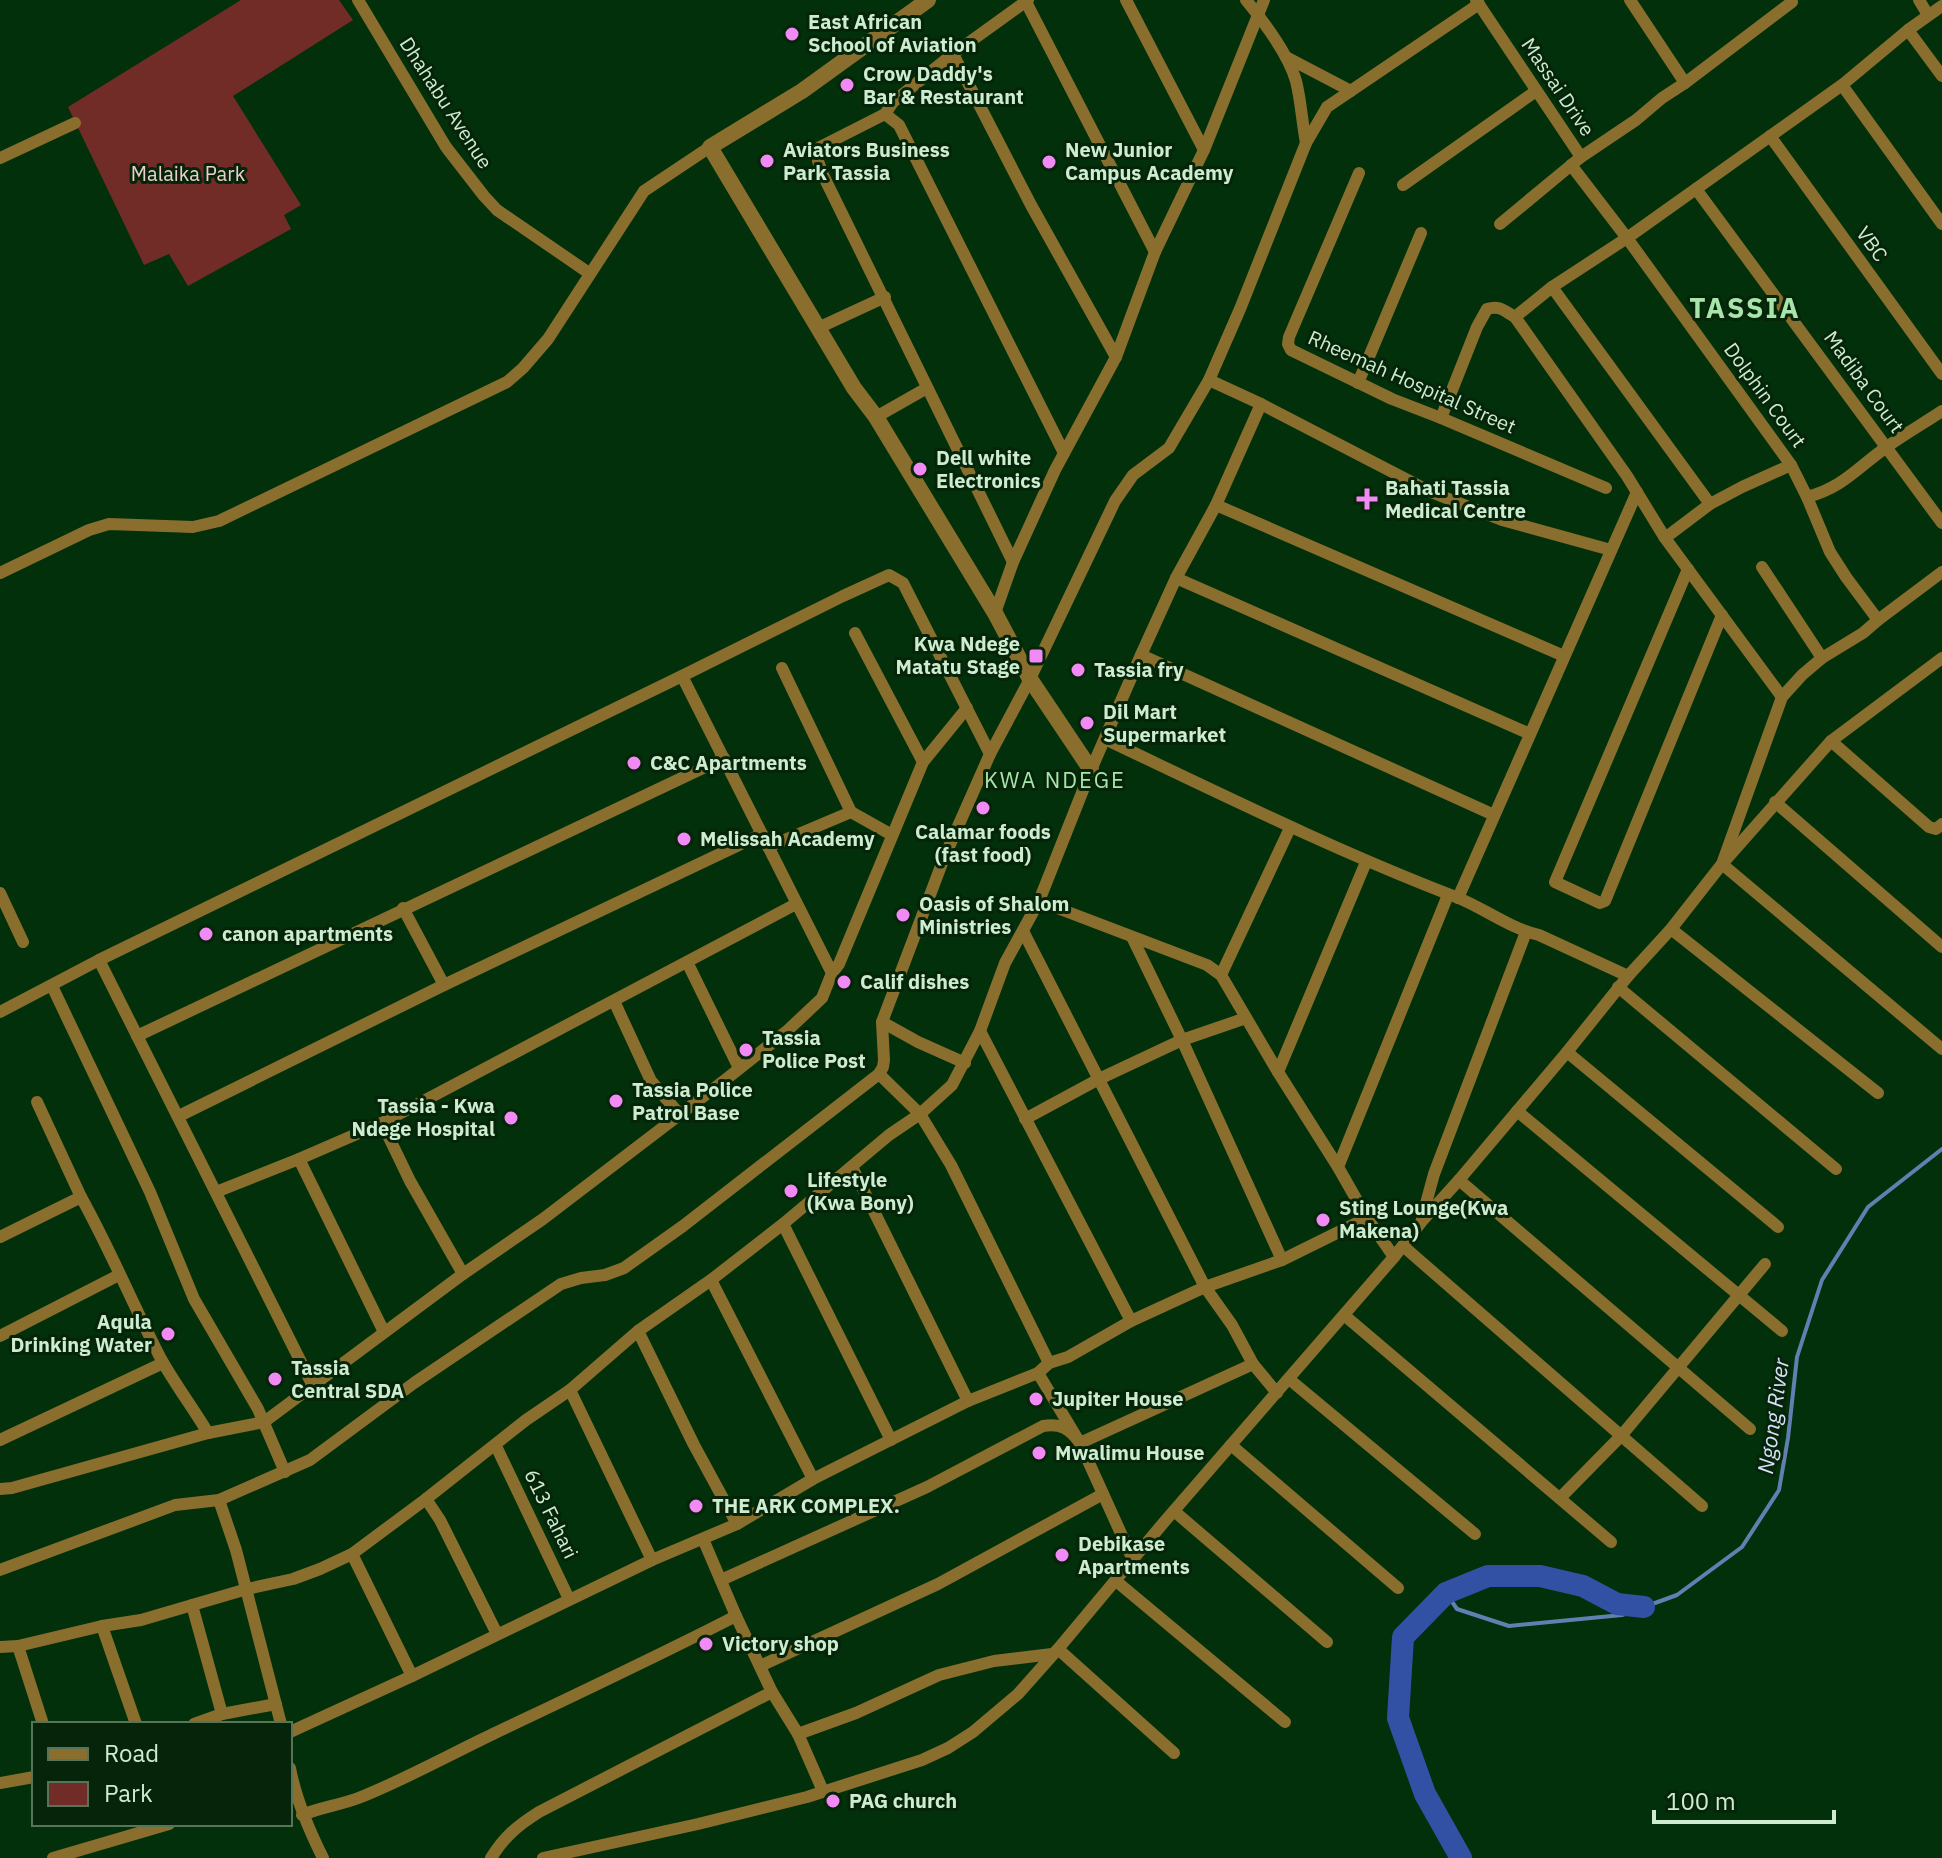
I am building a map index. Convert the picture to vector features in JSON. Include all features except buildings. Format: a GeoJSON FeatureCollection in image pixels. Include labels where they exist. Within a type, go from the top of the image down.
{"type":"FeatureCollection","features":[{"type":"Feature","properties":{"kind":"street","name":"Dhahabu Avenue"},"geometry":{"type":"LineString","coordinates":[[358,0],[446,147],[484,196],[497,210],[589,273]]}},
{"type":"Feature","properties":{"kind":"street"},"geometry":{"type":"LineString","coordinates":[[0,573],[89,530],[109,524],[193,527],[219,521],[507,382],[548,339],[644,191],[802,91],[928,0]]}},
{"type":"Feature","properties":{"kind":"street"},"geometry":{"type":"LineString","coordinates":[[1126,0],[1204,150]]}},
{"type":"Feature","properties":{"kind":"street"},"geometry":{"type":"LineString","coordinates":[[1246,0],[1284,55],[1295,79],[1306,143]]}},
{"type":"Feature","properties":{"kind":"street"},"geometry":{"type":"LineString","coordinates":[[995,613],[1013,562],[1064,453],[1116,357],[1155,252],[1204,150],[1264,0]]}},
{"type":"Feature","properties":{"kind":"street"},"geometry":{"type":"LineString","coordinates":[[1630,0],[1685,83]]}},
{"type":"Feature","properties":{"kind":"street"},"geometry":{"type":"LineString","coordinates":[[1919,0],[1928,15]]}},
{"type":"Feature","properties":{"kind":"street"},"geometry":{"type":"LineString","coordinates":[[1013,562],[823,175],[818,161],[820,147],[885,114],[893,102],[953,54],[1027,1],[1155,252]]}},
{"type":"Feature","properties":{"kind":"street"},"geometry":{"type":"LineString","coordinates":[[1500,224],[1576,161],[1636,120],[1793,1]]}},
{"type":"Feature","properties":{"kind":"street"},"geometry":{"type":"LineString","coordinates":[[0,1570],[175,1505],[219,1500],[310,1460],[414,1383],[561,1284],[624,1268],[879,1074],[884,1060],[882,1022],[944,858],[990,754],[1030,679],[1115,501],[1133,475],[1169,448],[1209,380],[1306,143],[1327,107],[1477,2]]}},
{"type":"Feature","properties":{"kind":"street","name":"Massai Drive"},"geometry":{"type":"LineString","coordinates":[[1477,2],[1536,91],[1576,161]]}},
{"type":"Feature","properties":{"kind":"street"},"geometry":{"type":"LineString","coordinates":[[1515,317],[1552,287],[1627,238],[1842,85],[1942,6]]}},
{"type":"Feature","properties":{"kind":"street"},"geometry":{"type":"LineString","coordinates":[[1908,30],[1942,76]]}},
{"type":"Feature","properties":{"kind":"street"},"geometry":{"type":"LineString","coordinates":[[953,54],[1031,205],[1116,357]]}},
{"type":"Feature","properties":{"kind":"street"},"geometry":{"type":"LineString","coordinates":[[1284,55],[1351,91]]}},
{"type":"Feature","properties":{"kind":"street"},"geometry":{"type":"LineString","coordinates":[[1842,85],[1942,224]]}},
{"type":"Feature","properties":{"kind":"street"},"geometry":{"type":"LineString","coordinates":[[1403,185],[1536,91]]}},
{"type":"Feature","properties":{"kind":"street"},"geometry":{"type":"LineString","coordinates":[[885,114],[899,125],[1064,453]]}},
{"type":"Feature","properties":{"kind":"street"},"geometry":{"type":"LineString","coordinates":[[0,158],[75,123]]}},
{"type":"Feature","properties":{"kind":"street","name":"VBC"},"geometry":{"type":"LineString","coordinates":[[1770,136],[1942,374]]}},
{"type":"Feature","properties":{"kind":"street"},"geometry":{"type":"LineString","coordinates":[[710,147],[854,388],[876,417],[995,613],[1030,679],[1091,770]]}},
{"type":"Feature","properties":{"kind":"street","name":"Dolphin Court"},"geometry":{"type":"LineString","coordinates":[[1576,161],[1627,238],[1791,465],[1830,552],[1878,620]]}},
{"type":"Feature","properties":{"kind":"street","name":"Rheemah Hospital Street"},"geometry":{"type":"LineString","coordinates":[[1359,173],[1288,341],[1289,347],[1293,352],[1392,399],[1606,488]]}},
{"type":"Feature","properties":{"kind":"street","name":"Madiba Court"},"geometry":{"type":"LineString","coordinates":[[1696,189],[1942,523]]}},
{"type":"Feature","properties":{"kind":"street"},"geometry":{"type":"LineString","coordinates":[[1358,383],[1421,233]]}},
{"type":"Feature","properties":{"kind":"street"},"geometry":{"type":"LineString","coordinates":[[1552,287],[1710,504]]}},
{"type":"Feature","properties":{"kind":"street"},"geometry":{"type":"LineString","coordinates":[[818,328],[885,297]]}},
{"type":"Feature","properties":{"kind":"street"},"geometry":{"type":"LineString","coordinates":[[1441,418],[1477,327],[1487,309],[1500,307],[1515,317],[1637,492],[1665,538],[1782,697]]}},
{"type":"Feature","properties":{"kind":"street"},"geometry":{"type":"LineString","coordinates":[[1209,380],[1431,492],[1502,520],[1611,550]]}},
{"type":"Feature","properties":{"kind":"street"},"geometry":{"type":"LineString","coordinates":[[876,417],[927,388]]}},
{"type":"Feature","properties":{"kind":"street"},"geometry":{"type":"LineString","coordinates":[[0,1647],[18,1646],[141,1620],[307,1574],[352,1554],[526,1420],[570,1390],[638,1331],[783,1224],[952,1085],[980,1031],[1005,963],[1039,901],[1141,655],[1176,578],[1216,505],[1261,404]]}},
{"type":"Feature","properties":{"kind":"street"},"geometry":{"type":"LineString","coordinates":[[1807,497],[1840,484],[1887,446],[1942,411]]}},
{"type":"Feature","properties":{"kind":"street"},"geometry":{"type":"LineString","coordinates":[[1665,538],[1710,504],[1791,465]]}},
{"type":"Feature","properties":{"kind":"street"},"geometry":{"type":"LineString","coordinates":[[1338,1167],[1453,897],[1494,815],[1637,492]]}},
{"type":"Feature","properties":{"kind":"street"},"geometry":{"type":"LineString","coordinates":[[1216,505],[1564,656]]}},
{"type":"Feature","properties":{"kind":"street"},"geometry":{"type":"LineString","coordinates":[[1762,567],[1822,658]]}},
{"type":"Feature","properties":{"kind":"street"},"geometry":{"type":"LineString","coordinates":[[1688,569],[1555,882],[1600,903],[1605,901],[1722,615]]}},
{"type":"Feature","properties":{"kind":"street"},"geometry":{"type":"LineString","coordinates":[[1722,864],[1782,697],[1822,658],[1863,633],[1942,572]]}},
{"type":"Feature","properties":{"kind":"street"},"geometry":{"type":"LineString","coordinates":[[0,1012],[99,960],[889,575],[903,583],[990,754]]}},
{"type":"Feature","properties":{"kind":"street"},"geometry":{"type":"LineString","coordinates":[[1176,578],[1530,734]]}},
{"type":"Feature","properties":{"kind":"street"},"geometry":{"type":"LineString","coordinates":[[855,633],[923,762]]}},
{"type":"Feature","properties":{"kind":"street"},"geometry":{"type":"LineString","coordinates":[[1141,655],[1494,815]]}},
{"type":"Feature","properties":{"kind":"street"},"geometry":{"type":"LineString","coordinates":[[543,1858],[698,1824],[895,1770],[948,1748],[973,1732],[1018,1694],[1394,1257],[1775,802],[1831,741],[1942,658]]}},
{"type":"Feature","properties":{"kind":"street"},"geometry":{"type":"LineString","coordinates":[[782,668],[851,812],[892,835]]}},
{"type":"Feature","properties":{"kind":"street"},"geometry":{"type":"LineString","coordinates":[[682,676],[832,973]]}},
{"type":"Feature","properties":{"kind":"street"},"geometry":{"type":"LineString","coordinates":[[0,1489],[208,1433],[264,1422],[463,1274],[543,1219],[787,1031],[822,998],[923,762],[967,708]]}},
{"type":"Feature","properties":{"kind":"street"},"geometry":{"type":"LineString","coordinates":[[1105,739],[1290,828],[1628,976]]}},
{"type":"Feature","properties":{"kind":"street"},"geometry":{"type":"LineString","coordinates":[[1831,741],[1929,827],[1936,829],[1942,824]]}},
{"type":"Feature","properties":{"kind":"street"},"geometry":{"type":"LineString","coordinates":[[137,1036],[724,758]]}},
{"type":"Feature","properties":{"kind":"street"},"geometry":{"type":"LineString","coordinates":[[1775,802],[1942,947]]}},
{"type":"Feature","properties":{"kind":"street"},"geometry":{"type":"LineString","coordinates":[[768,847],[851,812]]}},
{"type":"Feature","properties":{"kind":"street"},"geometry":{"type":"LineString","coordinates":[[1221,975],[1290,828]]}},
{"type":"Feature","properties":{"kind":"street"},"geometry":{"type":"LineString","coordinates":[[179,1116],[444,985],[762,834]]}},
{"type":"Feature","properties":{"kind":"street"},"geometry":{"type":"LineString","coordinates":[[1278,1072],[1366,862]]}},
{"type":"Feature","properties":{"kind":"street"},"geometry":{"type":"LineString","coordinates":[[1722,864],[1942,1049]]}},
{"type":"Feature","properties":{"kind":"street"},"geometry":{"type":"LineString","coordinates":[[0,893],[23,942]]}},
{"type":"Feature","properties":{"kind":"street"},"geometry":{"type":"LineString","coordinates":[[1039,901],[1207,965],[1221,975],[1367,1218],[1394,1257]]}},
{"type":"Feature","properties":{"kind":"street"},"geometry":{"type":"LineString","coordinates":[[216,1192],[382,1123],[796,904]]}},
{"type":"Feature","properties":{"kind":"street"},"geometry":{"type":"LineString","coordinates":[[403,908],[444,985]]}},
{"type":"Feature","properties":{"kind":"street"},"geometry":{"type":"LineString","coordinates":[[1671,929],[1878,1093]]}},
{"type":"Feature","properties":{"kind":"street"},"geometry":{"type":"LineString","coordinates":[[1023,931],[1205,1287],[1232,1325],[1253,1364],[1277,1393]]}},
{"type":"Feature","properties":{"kind":"street"},"geometry":{"type":"LineString","coordinates":[[1422,1221],[1434,1174],[1526,932]]}},
{"type":"Feature","properties":{"kind":"street"},"geometry":{"type":"LineString","coordinates":[[1132,937],[1282,1260]]}},
{"type":"Feature","properties":{"kind":"street"},"geometry":{"type":"LineString","coordinates":[[99,960],[313,1386]]}},
{"type":"Feature","properties":{"kind":"street"},"geometry":{"type":"LineString","coordinates":[[687,962],[739,1068]]}},
{"type":"Feature","properties":{"kind":"street"},"geometry":{"type":"LineString","coordinates":[[52,986],[150,1192],[194,1299],[264,1422],[285,1472]]}},
{"type":"Feature","properties":{"kind":"street"},"geometry":{"type":"LineString","coordinates":[[1618,987],[1836,1169]]}},
{"type":"Feature","properties":{"kind":"street"},"geometry":{"type":"LineString","coordinates":[[614,1001],[651,1081],[680,1115]]}},
{"type":"Feature","properties":{"kind":"street"},"geometry":{"type":"LineString","coordinates":[[1025,1119],[1099,1079],[1182,1040],[1246,1018]]}},
{"type":"Feature","properties":{"kind":"street"},"geometry":{"type":"LineString","coordinates":[[882,1022],[965,1063]]}},
{"type":"Feature","properties":{"kind":"street"},"geometry":{"type":"LineString","coordinates":[[980,1031],[1131,1321]]}},
{"type":"Feature","properties":{"kind":"street"},"geometry":{"type":"LineString","coordinates":[[1567,1052],[1778,1227]]}},
{"type":"Feature","properties":{"kind":"street"},"geometry":{"type":"LineString","coordinates":[[879,1074],[920,1114],[951,1165],[1049,1363]]}},
{"type":"Feature","properties":{"kind":"street"},"geometry":{"type":"LineString","coordinates":[[37,1102],[163,1363],[208,1433]]}},
{"type":"Feature","properties":{"kind":"street"},"geometry":{"type":"LineString","coordinates":[[1517,1111],[1782,1331]]}},
{"type":"Feature","properties":{"kind":"street"},"geometry":{"type":"LineString","coordinates":[[382,1123],[410,1181],[463,1274]]}},
{"type":"Feature","properties":{"kind":"street"},"geometry":{"type":"LineString","coordinates":[[299,1159],[384,1332]]}},
{"type":"Feature","properties":{"kind":"street"},"geometry":{"type":"LineString","coordinates":[[852,1167],[968,1401]]}},
{"type":"Feature","properties":{"kind":"street"},"geometry":{"type":"LineString","coordinates":[[1459,1180],[1750,1429]]}},
{"type":"Feature","properties":{"kind":"street"},"geometry":{"type":"LineString","coordinates":[[0,1237],[81,1197]]}},
{"type":"Feature","properties":{"kind":"street"},"geometry":{"type":"LineString","coordinates":[[292,1731],[462,1653],[652,1560],[737,1524],[813,1479],[968,1401],[1038,1373],[1049,1363],[1068,1357],[1131,1321],[1205,1287],[1282,1260],[1367,1218]]}},
{"type":"Feature","properties":{"kind":"street"},"geometry":{"type":"LineString","coordinates":[[783,1224],[891,1440]]}},
{"type":"Feature","properties":{"kind":"street"},"geometry":{"type":"LineString","coordinates":[[1403,1246],[1702,1506]]}},
{"type":"Feature","properties":{"kind":"street"},"geometry":{"type":"LineString","coordinates":[[1560,1498],[1621,1436],[1765,1264]]}},
{"type":"Feature","properties":{"kind":"street"},"geometry":{"type":"LineString","coordinates":[[0,1336],[119,1275]]}},
{"type":"Feature","properties":{"kind":"street"},"geometry":{"type":"LineString","coordinates":[[711,1280],[813,1479]]}},
{"type":"Feature","properties":{"kind":"street"},"geometry":{"type":"LineString","coordinates":[[1344,1315],[1611,1542]]}},
{"type":"Feature","properties":{"kind":"street"},"geometry":{"type":"LineString","coordinates":[[638,1331],[737,1524]]}},
{"type":"Feature","properties":{"kind":"street"},"geometry":{"type":"LineString","coordinates":[[0,1440],[163,1363]]}},
{"type":"Feature","properties":{"kind":"street"},"geometry":{"type":"LineString","coordinates":[[1080,1443],[1253,1364]]}},
{"type":"Feature","properties":{"kind":"street"},"geometry":{"type":"LineString","coordinates":[[1038,1373],[1080,1443],[1133,1560]]}},
{"type":"Feature","properties":{"kind":"street"},"geometry":{"type":"LineString","coordinates":[[1289,1379],[1475,1534]]}},
{"type":"Feature","properties":{"kind":"street"},"geometry":{"type":"LineString","coordinates":[[570,1390],[652,1560]]}},
{"type":"Feature","properties":{"kind":"street"},"geometry":{"type":"LineString","coordinates":[[721,1580],[927,1487],[1043,1426],[1058,1425],[1071,1431],[1080,1443]]}},
{"type":"Feature","properties":{"kind":"street"},"geometry":{"type":"LineString","coordinates":[[1231,1445],[1398,1588]]}},
{"type":"Feature","properties":{"kind":"street","name":"613 Fahari"},"geometry":{"type":"LineString","coordinates":[[496,1446],[569,1599]]}},
{"type":"Feature","properties":{"kind":"street"},"geometry":{"type":"LineString","coordinates":[[760,1666],[938,1584],[1103,1494]]}},
{"type":"Feature","properties":{"kind":"street"},"geometry":{"type":"LineString","coordinates":[[426,1499],[440,1520],[497,1634]]}},
{"type":"Feature","properties":{"kind":"street"},"geometry":{"type":"LineString","coordinates":[[219,1500],[247,1589],[280,1722]]}},
{"type":"Feature","properties":{"kind":"street"},"geometry":{"type":"LineString","coordinates":[[1174,1511],[1327,1642]]}},
{"type":"Feature","properties":{"kind":"street"},"geometry":{"type":"LineString","coordinates":[[703,1539],[772,1692],[798,1734],[823,1791]]}},
{"type":"Feature","properties":{"kind":"street"},"geometry":{"type":"LineString","coordinates":[[352,1554],[412,1676]]}},
{"type":"Feature","properties":{"kind":"street"},"geometry":{"type":"LineString","coordinates":[[1116,1581],[1285,1722]]}},
{"type":"Feature","properties":{"kind":"street"},"geometry":{"type":"LineString","coordinates":[[192,1605],[222,1714]]}},
{"type":"Feature","properties":{"kind":"street"},"geometry":{"type":"LineString","coordinates":[[302,1815],[323,1807],[341,1805],[391,1784],[736,1616]]}},
{"type":"Feature","properties":{"kind":"street"},"geometry":{"type":"LineString","coordinates":[[102,1626],[135,1722]]}},
{"type":"Feature","properties":{"kind":"street"},"geometry":{"type":"LineString","coordinates":[[18,1646],[42,1722]]}},
{"type":"Feature","properties":{"kind":"street"},"geometry":{"type":"LineString","coordinates":[[798,1734],[856,1713],[939,1675],[994,1661],[1055,1652],[1174,1753]]}},
{"type":"Feature","properties":{"kind":"street"},"geometry":{"type":"LineString","coordinates":[[491,1858],[504,1838],[539,1812],[772,1692]]}},
{"type":"Feature","properties":{"kind":"street"},"geometry":{"type":"LineString","coordinates":[[200,1722],[222,1714],[276,1704]]}},
{"type":"Feature","properties":{"kind":"street"},"geometry":{"type":"LineString","coordinates":[[0,1783],[32,1777]]}},
{"type":"Feature","properties":{"kind":"street"},"geometry":{"type":"LineString","coordinates":[[292,1790],[323,1858]]}},
{"type":"Feature","properties":{"kind":"street"},"geometry":{"type":"LineString","coordinates":[[53,1858],[162,1826]]}},
{"type":"Feature","properties":{"kind":"green space","name":"Malaika Park"},"geometry":{"type":"Polygon","coordinates":[[[241,0],[339,0],[353,20],[233,96],[301,205],[284,215],[291,229],[188,286],[169,254],[144,265],[68,107],[241,0]]]}},
{"type":"Feature","properties":{"kind":"waterway","name":"Ngong River"},"geometry":{"type":"LineString","coordinates":[[1446,1593],[1457,1609],[1509,1626],[1622,1615],[1677,1595],[1742,1547],[1779,1490],[1797,1357],[1822,1280],[1868,1207],[1942,1149]]}},
{"type":"Feature","properties":{"kind":"waterway","name":"Ngong River"},"geometry":{"type":"LineString","coordinates":[[1461,1858],[1425,1794],[1398,1718],[1403,1637],[1446,1593],[1488,1576],[1540,1576],[1583,1586],[1617,1604],[1644,1607]]}},
{"type":"Feature","properties":{"kind":"place","name":"East African School of Aviation"},"geometry":{"type":"Point","coordinates":[792,34]}},
{"type":"Feature","properties":{"kind":"place","name":"Crow Daddy's Bar & Restaurant"},"geometry":{"type":"Point","coordinates":[847,85]}},
{"type":"Feature","properties":{"kind":"place","name":"Aviators Business Park Tassia"},"geometry":{"type":"Point","coordinates":[767,161]}},
{"type":"Feature","properties":{"kind":"place","name":"New Junior Campus Academy"},"geometry":{"type":"Point","coordinates":[1049,162]}},
{"type":"Feature","properties":{"kind":"place","name":"Dell white Electronics"},"geometry":{"type":"Point","coordinates":[920,469]}},
{"type":"Feature","properties":{"kind":"place","name":"Bahati Tassia Medical Centre"},"geometry":{"type":"Point","coordinates":[1367,499]}},
{"type":"Feature","properties":{"kind":"place","name":"Kwa Ndege Matatu Stage"},"geometry":{"type":"Point","coordinates":[1036,656]}},
{"type":"Feature","properties":{"kind":"place","name":"Tassia fry"},"geometry":{"type":"Point","coordinates":[1078,670]}},
{"type":"Feature","properties":{"kind":"place","name":"Dil Mart Supermarket"},"geometry":{"type":"Point","coordinates":[1087,723]}},
{"type":"Feature","properties":{"kind":"place","name":"C&C Apartments"},"geometry":{"type":"Point","coordinates":[634,763]}},
{"type":"Feature","properties":{"kind":"place","name":"Calamar foods (fast food)"},"geometry":{"type":"Point","coordinates":[983,808]}},
{"type":"Feature","properties":{"kind":"place","name":"Melissah Academy"},"geometry":{"type":"Point","coordinates":[684,839]}},
{"type":"Feature","properties":{"kind":"place","name":"Oasis of Shalom Ministries"},"geometry":{"type":"Point","coordinates":[903,915]}},
{"type":"Feature","properties":{"kind":"place","name":"canon apartments"},"geometry":{"type":"Point","coordinates":[206,934]}},
{"type":"Feature","properties":{"kind":"place","name":"Calif dishes"},"geometry":{"type":"Point","coordinates":[844,982]}},
{"type":"Feature","properties":{"kind":"place","name":"Tassia Police Post"},"geometry":{"type":"Point","coordinates":[746,1050]}},
{"type":"Feature","properties":{"kind":"place","name":"Tassia Police Patrol Base"},"geometry":{"type":"Point","coordinates":[616,1101]}},
{"type":"Feature","properties":{"kind":"place","name":"Tassia - Kwa Ndege Hospital"},"geometry":{"type":"Point","coordinates":[511,1118]}},
{"type":"Feature","properties":{"kind":"place","name":"Lifestyle (Kwa Bony)"},"geometry":{"type":"Point","coordinates":[791,1191]}},
{"type":"Feature","properties":{"kind":"place","name":"Sting Lounge(Kwa Makena)"},"geometry":{"type":"Point","coordinates":[1323,1220]}},
{"type":"Feature","properties":{"kind":"place","name":"Aqula Drinking Water"},"geometry":{"type":"Point","coordinates":[168,1334]}},
{"type":"Feature","properties":{"kind":"place","name":"Tassia Central SDA"},"geometry":{"type":"Point","coordinates":[275,1379]}},
{"type":"Feature","properties":{"kind":"place","name":"Jupiter House"},"geometry":{"type":"Point","coordinates":[1036,1399]}},
{"type":"Feature","properties":{"kind":"place","name":"Mwalimu House"},"geometry":{"type":"Point","coordinates":[1039,1453]}},
{"type":"Feature","properties":{"kind":"place","name":"THE ARK COMPLEX."},"geometry":{"type":"Point","coordinates":[696,1506]}},
{"type":"Feature","properties":{"kind":"place","name":"Debikase Apartments"},"geometry":{"type":"Point","coordinates":[1062,1555]}},
{"type":"Feature","properties":{"kind":"place","name":"Victory shop"},"geometry":{"type":"Point","coordinates":[706,1644]}},
{"type":"Feature","properties":{"kind":"place","name":"PAG church"},"geometry":{"type":"Point","coordinates":[833,1801]}},
{"type":"Feature","properties":{"kind":"district","name":"TASSIA"},"geometry":{"type":"Point","coordinates":[1745,308]}},
{"type":"Feature","properties":{"kind":"district","name":"KWA NDEGE"},"geometry":{"type":"Point","coordinates":[1055,780]}}]}
